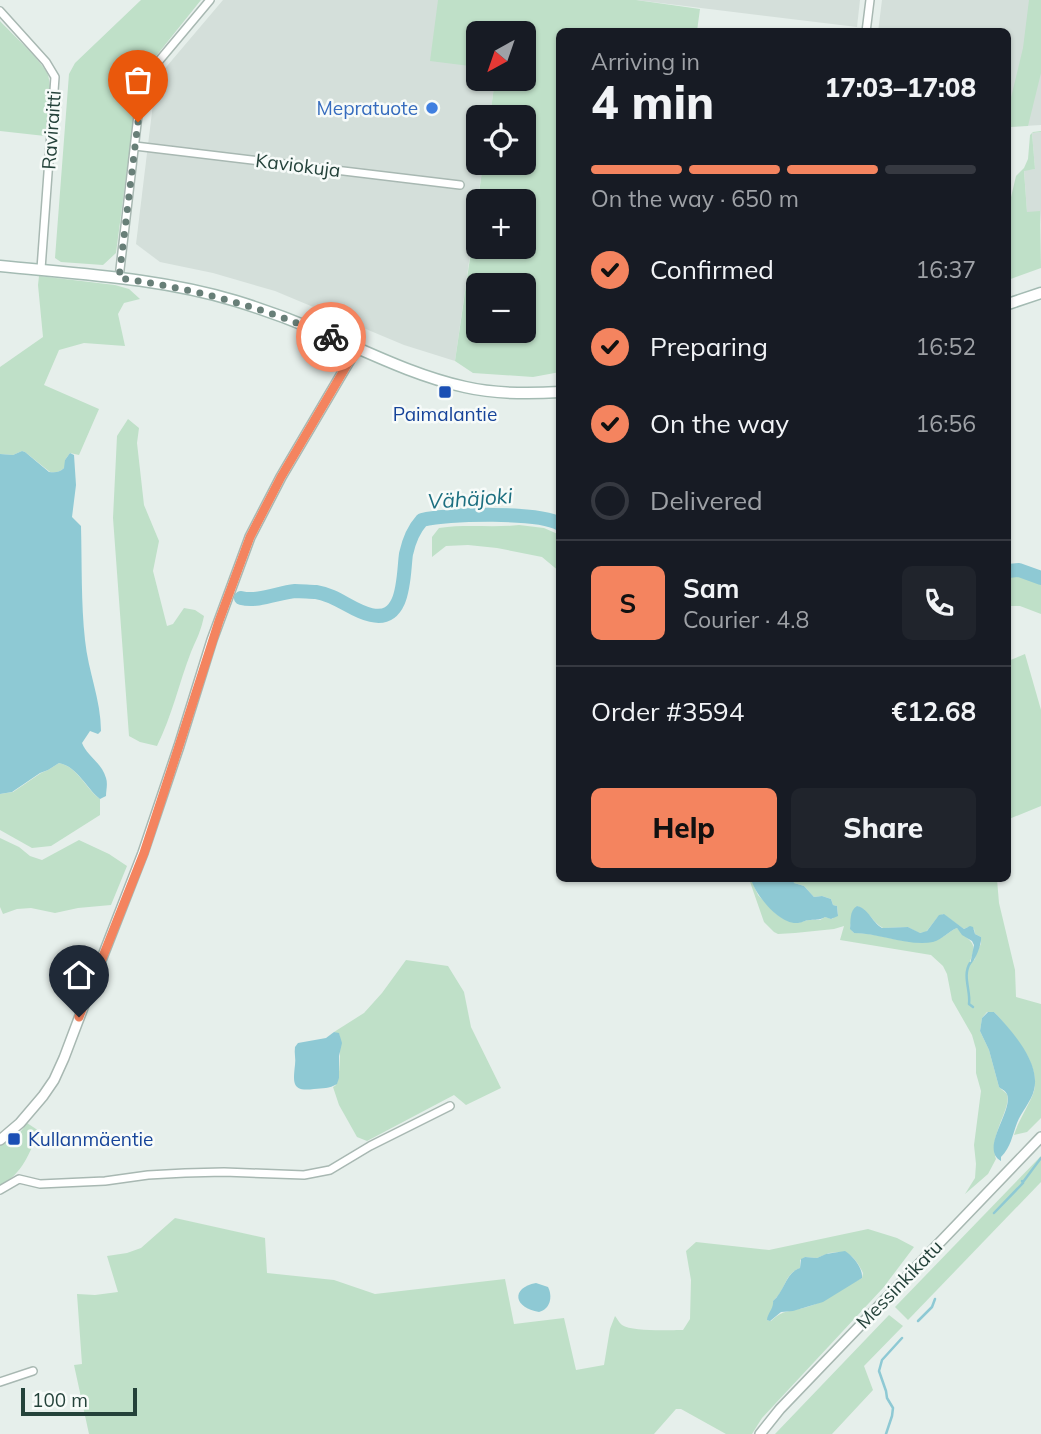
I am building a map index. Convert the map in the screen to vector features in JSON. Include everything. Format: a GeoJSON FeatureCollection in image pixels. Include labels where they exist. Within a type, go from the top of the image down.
{"type":"FeatureCollection","features":[{"type":"Feature","properties":{"kind":"main road"},"geometry":{"type":"LineString","coordinates":[[0,265],[166,285],[232,300],[286,318],[430,378],[468,388],[513,393],[556,392]]}},
{"type":"Feature","properties":{"kind":"main road"},"geometry":{"type":"LineString","coordinates":[[1011,303],[1041,293]]}},
{"type":"Feature","properties":{"kind":"street"},"geometry":{"type":"LineString","coordinates":[[119,278],[144,82],[152,68],[210,0]]}},
{"type":"Feature","properties":{"kind":"street"},"geometry":{"type":"LineString","coordinates":[[866,28],[870,0]]}},
{"type":"Feature","properties":{"kind":"street","name":"Raviraitti"},"geometry":{"type":"LineString","coordinates":[[0,11],[46,62],[55,78],[41,270]]}},
{"type":"Feature","properties":{"kind":"street","name":"Kaviokuja"},"geometry":{"type":"LineString","coordinates":[[135,146],[460,185]]}},
{"type":"Feature","properties":{"kind":"street"},"geometry":{"type":"LineString","coordinates":[[0,1140],[20,1123],[43,1096],[64,1058],[144,853],[215,630],[250,537],[281,477],[357,348]]}},
{"type":"Feature","properties":{"kind":"street"},"geometry":{"type":"LineString","coordinates":[[0,1189],[19,1179],[50,1183],[185,1173],[318,1173],[330,1170],[370,1146],[450,1106]]}},
{"type":"Feature","properties":{"kind":"street","name":"Messinkikatu"},"geometry":{"type":"LineString","coordinates":[[760,1434],[780,1409],[1041,1137]]}},
{"type":"Feature","properties":{"kind":"street"},"geometry":{"type":"LineString","coordinates":[[0,1382],[33,1371]]}},
{"type":"Feature","properties":{"kind":"shaded area"},"geometry":{"type":"Polygon","coordinates":[[[223,0],[506,0],[488,21],[466,21],[466,91],[493,91],[492,105],[466,105],[466,175],[481,175],[479,189],[466,189],[466,259],[469,259],[455,361],[404,345],[275,291],[213,273],[160,262],[136,244],[156,79],[223,0]]]}},
{"type":"Feature","properties":{"kind":"shaded area"},"geometry":{"type":"Polygon","coordinates":[[[636,0],[860,0],[857,27],[636,0]]]}},
{"type":"Feature","properties":{"kind":"shaded area"},"geometry":{"type":"Polygon","coordinates":[[[882,0],[1041,0],[1041,125],[1011,127],[1011,28],[878,28],[882,0]]]}},
{"type":"Feature","properties":{"kind":"shaded area"},"geometry":{"type":"Polygon","coordinates":[[[1041,132],[1041,225],[1040,212],[1027,212],[1024,170],[1035,169],[1032,133],[1041,132]]]}},
{"type":"Feature","properties":{"kind":"green space"},"geometry":{"type":"Polygon","coordinates":[[[141,0],[201,0],[144,71],[138,85],[116,253],[103,265],[61,262],[55,258],[69,74],[75,63],[141,0]]]}},
{"type":"Feature","properties":{"kind":"green space"},"geometry":{"type":"Polygon","coordinates":[[[438,0],[636,0],[700,9],[697,28],[556,28],[556,373],[533,377],[473,373],[455,361],[466,285],[466,343],[536,343],[536,273],[468,273],[470,259],[536,259],[536,189],[480,189],[481,175],[536,175],[536,105],[492,105],[493,91],[536,91],[536,21],[466,21],[466,66],[430,61],[438,0]]]}},
{"type":"Feature","properties":{"kind":"green space"},"geometry":{"type":"Polygon","coordinates":[[[1029,0],[1041,0],[1041,73],[1028,126],[1011,127],[1011,98],[1023,48],[1029,0]]]}},
{"type":"Feature","properties":{"kind":"green space"},"geometry":{"type":"Polygon","coordinates":[[[0,21],[34,55],[48,75],[50,97],[45,136],[0,131],[0,21]]]}},
{"type":"Feature","properties":{"kind":"green space"},"geometry":{"type":"Polygon","coordinates":[[[1032,133],[1035,169],[1024,171],[1027,212],[1040,211],[1041,268],[1011,279],[1011,197],[1016,176],[1028,159],[1032,133]]]}},
{"type":"Feature","properties":{"kind":"green space"},"geometry":{"type":"Polygon","coordinates":[[[39,276],[115,285],[129,289],[140,299],[124,303],[118,314],[125,346],[84,343],[59,350],[44,385],[99,409],[79,455],[70,453],[65,460],[65,467],[54,472],[50,472],[22,451],[13,455],[0,454],[0,367],[43,337],[39,276]]]}},
{"type":"Feature","properties":{"kind":"green space"},"geometry":{"type":"Polygon","coordinates":[[[128,419],[139,428],[137,443],[144,505],[159,541],[153,571],[167,626],[173,624],[184,608],[195,610],[204,616],[157,746],[129,736],[113,518],[117,436],[128,419]]]}},
{"type":"Feature","properties":{"kind":"green space"},"geometry":{"type":"Polygon","coordinates":[[[439,528],[544,528],[556,533],[556,569],[542,557],[468,545],[446,546],[432,557],[432,537],[439,528]]]}},
{"type":"Feature","properties":{"kind":"green space"},"geometry":{"type":"Polygon","coordinates":[[[1027,575],[1041,581],[1041,614],[1020,606],[1011,606],[1011,576],[1027,575]]]}},
{"type":"Feature","properties":{"kind":"green space"},"geometry":{"type":"Polygon","coordinates":[[[1025,654],[1041,710],[1041,806],[1011,818],[1011,660],[1025,654]]]}},
{"type":"Feature","properties":{"kind":"green space"},"geometry":{"type":"Polygon","coordinates":[[[59,763],[76,773],[100,799],[100,815],[51,846],[32,848],[0,830],[0,794],[13,792],[59,763]]]}},
{"type":"Feature","properties":{"kind":"green space"},"geometry":{"type":"Polygon","coordinates":[[[0,838],[42,860],[79,840],[127,866],[111,905],[55,913],[31,908],[17,909],[3,914],[0,907],[0,838]]]}},
{"type":"Feature","properties":{"kind":"green space"},"geometry":{"type":"Polygon","coordinates":[[[750,882],[775,913],[798,923],[825,917],[832,919],[838,914],[837,906],[833,905],[831,899],[814,897],[804,886],[794,882],[997,882],[999,903],[1015,970],[1016,997],[1041,1004],[1041,1118],[1027,1132],[1014,1135],[1034,1091],[1033,1070],[1024,1050],[1010,1031],[994,1012],[987,1012],[982,1018],[980,1031],[989,1050],[999,1087],[1007,1094],[1008,1100],[995,1141],[996,1159],[988,1174],[965,1194],[975,1178],[974,1145],[981,1091],[972,1035],[952,1000],[943,966],[931,955],[840,940],[844,926],[778,934],[764,922],[750,882]],[[857,906],[850,926],[854,933],[924,942],[937,940],[957,928],[973,946],[969,964],[975,959],[981,944],[981,937],[975,934],[974,929],[964,929],[943,914],[926,932],[919,933],[908,927],[883,928],[857,906]]]}},
{"type":"Feature","properties":{"kind":"green space"},"geometry":{"type":"Polygon","coordinates":[[[406,960],[448,966],[464,992],[471,1027],[501,1088],[466,1105],[454,1095],[367,1141],[357,1137],[339,1105],[333,1087],[338,1079],[340,1051],[339,1034],[334,1032],[364,1013],[406,960]]]}},
{"type":"Feature","properties":{"kind":"green space"},"geometry":{"type":"Polygon","coordinates":[[[27,1123],[39,1131],[20,1169],[0,1186],[0,1146],[19,1134],[27,1123]]]}},
{"type":"Feature","properties":{"kind":"green space"},"geometry":{"type":"Polygon","coordinates":[[[1041,1156],[1041,1182],[908,1320],[895,1307],[1041,1156]]]}},
{"type":"Feature","properties":{"kind":"green space"},"geometry":{"type":"Polygon","coordinates":[[[175,1218],[265,1238],[267,1273],[334,1280],[375,1294],[505,1279],[514,1324],[564,1318],[576,1370],[604,1365],[615,1316],[622,1325],[634,1329],[683,1330],[690,1319],[691,1280],[686,1251],[696,1242],[769,1250],[868,1229],[897,1238],[914,1247],[883,1288],[762,1418],[752,1434],[726,1434],[681,1409],[676,1409],[654,1434],[89,1434],[74,1365],[82,1364],[77,1294],[118,1292],[107,1256],[141,1248],[175,1218]],[[844,1252],[800,1260],[800,1268],[791,1274],[773,1301],[774,1305],[767,1320],[771,1321],[783,1313],[829,1298],[862,1278],[863,1273],[857,1262],[844,1252]]]}},
{"type":"Feature","properties":{"kind":"green space"},"geometry":{"type":"Polygon","coordinates":[[[889,1315],[903,1326],[864,1366],[873,1390],[832,1434],[775,1434],[889,1315]]]}},
{"type":"Feature","properties":{"kind":"water"},"geometry":{"type":"Polygon","coordinates":[[[22,451],[49,472],[58,472],[64,468],[70,453],[74,455],[76,485],[72,517],[81,526],[85,640],[101,731],[98,734],[90,731],[82,743],[106,778],[106,796],[100,799],[77,773],[59,763],[12,792],[0,794],[0,454],[13,455],[22,451]]]}},
{"type":"Feature","properties":{"kind":"water"},"geometry":{"type":"Polygon","coordinates":[[[752,882],[794,882],[804,886],[814,897],[831,899],[833,905],[837,906],[838,916],[791,922],[776,914],[757,892],[752,882]]]}},
{"type":"Feature","properties":{"kind":"water"},"geometry":{"type":"Polygon","coordinates":[[[857,906],[864,909],[882,928],[908,927],[920,933],[927,931],[939,915],[944,914],[964,929],[973,927],[975,934],[981,937],[978,952],[970,965],[974,945],[957,928],[937,941],[924,943],[854,933],[850,929],[851,916],[857,906]]]}},
{"type":"Feature","properties":{"kind":"water"},"geometry":{"type":"Polygon","coordinates":[[[988,1012],[994,1012],[1018,1039],[1030,1059],[1035,1080],[1033,1094],[1001,1161],[995,1155],[995,1139],[1008,1101],[1007,1094],[999,1087],[989,1050],[980,1031],[982,1018],[988,1012]]]}},
{"type":"Feature","properties":{"kind":"water"},"geometry":{"type":"Polygon","coordinates":[[[334,1032],[339,1033],[342,1043],[337,1084],[331,1087],[301,1089],[294,1081],[295,1047],[298,1043],[326,1038],[334,1032]]]}},
{"type":"Feature","properties":{"kind":"water"},"geometry":{"type":"Polygon","coordinates":[[[845,1251],[857,1263],[862,1278],[823,1302],[781,1312],[770,1321],[767,1320],[773,1301],[791,1274],[800,1268],[801,1259],[845,1251]]]}},
{"type":"Feature","properties":{"kind":"water"},"geometry":{"type":"Polygon","coordinates":[[[536,1283],[548,1287],[550,1295],[550,1302],[539,1312],[524,1306],[518,1298],[522,1289],[536,1283]]]}},
{"type":"Feature","properties":{"kind":"waterway","name":"Vähäjoki"},"geometry":{"type":"LineString","coordinates":[[241,598],[261,598],[295,591],[316,592],[331,596],[364,613],[382,615],[391,612],[397,604],[403,584],[408,544],[422,520],[452,516],[514,515],[556,523]]}},
{"type":"Feature","properties":{"kind":"waterway","name":"Vähäjoki"},"geometry":{"type":"LineString","coordinates":[[1011,571],[1019,570],[1041,578]]}},
{"type":"Feature","properties":{"kind":"waterway"},"geometry":{"type":"LineString","coordinates":[[970,963],[967,978],[969,1004],[973,1007]]}},
{"type":"Feature","properties":{"kind":"waterway"},"geometry":{"type":"LineString","coordinates":[[1023,1182],[1041,1158]]}},
{"type":"Feature","properties":{"kind":"waterway"},"geometry":{"type":"LineString","coordinates":[[994,1213],[1022,1181]]}},
{"type":"Feature","properties":{"kind":"waterway"},"geometry":{"type":"LineString","coordinates":[[918,1321],[932,1307],[935,1299]]}},
{"type":"Feature","properties":{"kind":"waterway"},"geometry":{"type":"LineString","coordinates":[[886,1434],[893,1408],[879,1371],[882,1360],[902,1338]]}},
{"type":"Feature","properties":{"kind":"way so far"},"geometry":{"type":"LineString","coordinates":[[138,122],[119,278],[166,285],[232,300],[331,337]]}},
{"type":"Feature","properties":{"kind":"place","name":"Mepratuote"},"geometry":{"type":"Point","coordinates":[432,108]}},
{"type":"Feature","properties":{"kind":"place","name":"Paimalantie"},"geometry":{"type":"Point","coordinates":[445,392]}},
{"type":"Feature","properties":{"kind":"place","name":"Kullanmäentie"},"geometry":{"type":"Point","coordinates":[14,1139]}},
{"type":"Feature","properties":{"kind":"route"},"geometry":{"type":"LineString","coordinates":[[79,1017],[144,853],[195,692],[250,537],[281,477],[357,348],[331,337]]}}]}
